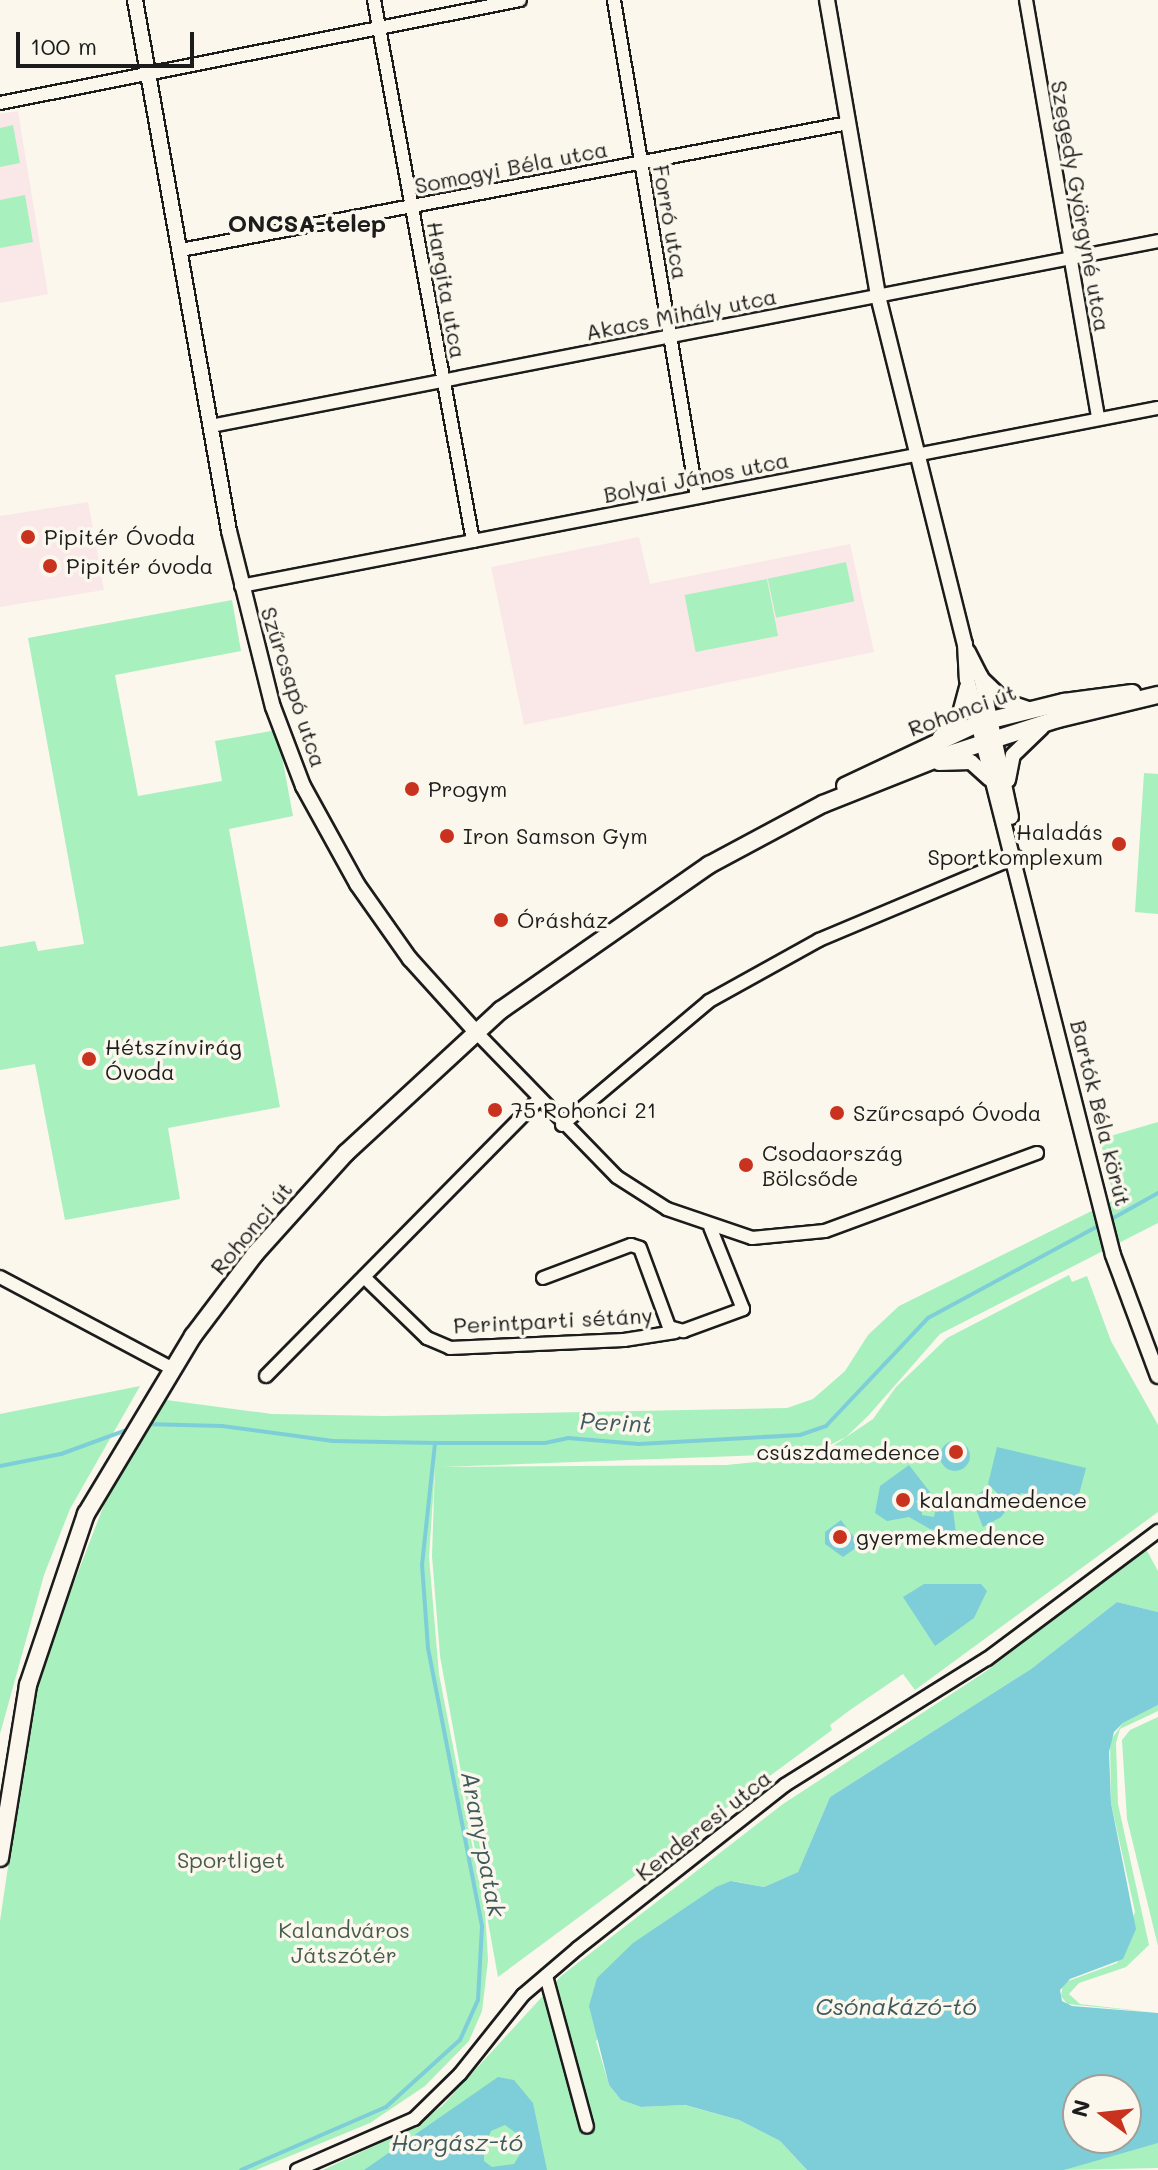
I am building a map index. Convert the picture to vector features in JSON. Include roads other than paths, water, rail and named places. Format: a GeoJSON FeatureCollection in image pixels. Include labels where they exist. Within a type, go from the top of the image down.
{"type":"FeatureCollection","features":[{"type":"Feature","properties":{"kind":"main road","name":"Rohonci út"},"geometry":{"type":"LineString","coordinates":[[797,816],[989,740],[1158,693]]}},
{"type":"Feature","properties":{"kind":"main road","name":"Rohonci út"},"geometry":{"type":"LineString","coordinates":[[0,1858],[16,1748],[43,1629],[86,1514],[111,1465],[171,1368],[298,1205],[476,1032],[634,913],[797,816],[940,737],[1028,709],[1158,693]]}},
{"type":"Feature","properties":{"kind":"street","name":"Szűrcsapó utca"},"geometry":{"type":"LineString","coordinates":[[135,0],[241,586],[273,707],[316,813],[384,924],[476,1032],[562,1125],[640,1193],[710,1227],[760,1239],[825,1231],[1037,1153]]}},
{"type":"Feature","properties":{"kind":"street","name":"Hargita utca"},"geometry":{"type":"LineString","coordinates":[[374,0],[473,541]]}},
{"type":"Feature","properties":{"kind":"street"},"geometry":{"type":"LineString","coordinates":[[0,103],[520,0]]}},
{"type":"Feature","properties":{"kind":"street","name":"Forró utca"},"geometry":{"type":"LineString","coordinates":[[614,0],[697,497]]}},
{"type":"Feature","properties":{"kind":"street","name":"Bartók Béla körút"},"geometry":{"type":"LineString","coordinates":[[827,0],[878,296],[985,721],[1113,1255],[1158,1376]]}},
{"type":"Feature","properties":{"kind":"street","name":"Szegedy Györgyné utca"},"geometry":{"type":"LineString","coordinates":[[1026,0],[1098,418]]}},
{"type":"Feature","properties":{"kind":"street","name":"Somogyi Béla utca"},"geometry":{"type":"LineString","coordinates":[[181,250],[848,123]]}},
{"type":"Feature","properties":{"kind":"street","name":"Akacs Mihály utca"},"geometry":{"type":"LineString","coordinates":[[211,426],[1158,241]]}},
{"type":"Feature","properties":{"kind":"street","name":"Bolyai János utca"},"geometry":{"type":"LineString","coordinates":[[241,586],[1158,408]]}},
{"type":"Feature","properties":{"kind":"street"},"geometry":{"type":"LineString","coordinates":[[940,737],[959,717],[974,678],[1005,701],[1028,709]]}},
{"type":"Feature","properties":{"kind":"street"},"geometry":{"type":"LineString","coordinates":[[887,779],[959,760],[979,767],[1001,790],[1010,762],[1023,741],[1058,719]]}},
{"type":"Feature","properties":{"kind":"street"},"geometry":{"type":"LineString","coordinates":[[562,1125],[709,1001],[819,940],[945,884],[1016,857]]}},
{"type":"Feature","properties":{"kind":"street"},"geometry":{"type":"LineString","coordinates":[[266,1376],[539,1099]]}},
{"type":"Feature","properties":{"kind":"street"},"geometry":{"type":"LineString","coordinates":[[543,1278],[631,1245],[640,1248],[675,1332],[743,1309],[710,1227]]}},
{"type":"Feature","properties":{"kind":"street"},"geometry":{"type":"LineString","coordinates":[[0,1277],[171,1368]]}},
{"type":"Feature","properties":{"kind":"street","name":"Perintparti sétány"},"geometry":{"type":"LineString","coordinates":[[364,1277],[427,1338],[450,1348],[675,1332]]}},
{"type":"Feature","properties":{"kind":"street","name":"Kenderesi utca"},"geometry":{"type":"LineString","coordinates":[[297,2170],[414,2119],[446,2090],[523,1995],[785,1785],[987,1659],[1158,1531]]}},
{"type":"Feature","properties":{"kind":"street"},"geometry":{"type":"LineString","coordinates":[[546,1976],[587,2127]]}},
{"type":"Feature","properties":{"kind":"water","name":"csúszdamedence"},"geometry":{"type":"Polygon","coordinates":[[[955,1441],[961,1442],[969,1450],[969,1462],[961,1470],[955,1471],[949,1470],[941,1462],[940,1456],[941,1450],[949,1442],[955,1441]]]}},
{"type":"Feature","properties":{"kind":"water"},"geometry":{"type":"Polygon","coordinates":[[[997,1447],[1086,1468],[1076,1506],[1021,1493],[1001,1517],[983,1527],[972,1499],[985,1489],[1004,1500],[988,1484],[997,1447]]]}},
{"type":"Feature","properties":{"kind":"water","name":"kalandmedence"},"geometry":{"type":"Polygon","coordinates":[[[909,1465],[933,1496],[922,1507],[922,1515],[934,1517],[938,1499],[952,1502],[956,1533],[930,1529],[909,1517],[887,1521],[875,1513],[880,1486],[909,1465]]]}},
{"type":"Feature","properties":{"kind":"water","name":"gyermekmedence"},"geometry":{"type":"Polygon","coordinates":[[[841,1520],[860,1545],[843,1557],[825,1544],[825,1532],[841,1520]]]}},
{"type":"Feature","properties":{"kind":"water"},"geometry":{"type":"Polygon","coordinates":[[[924,1584],[981,1584],[987,1591],[974,1618],[935,1646],[903,1597],[924,1584]]]}},
{"type":"Feature","properties":{"kind":"water","name":"Csónakázó-tó"},"geometry":{"type":"Polygon","coordinates":[[[1117,1602],[1158,1612],[1158,1705],[1123,1723],[1114,1732],[1109,1752],[1111,1803],[1136,1929],[1123,1959],[1070,1979],[1060,1990],[1062,2001],[1072,2006],[1158,2013],[1158,2143],[1142,2148],[1142,2074],[1062,2074],[1062,2154],[1120,2154],[1064,2170],[807,2170],[780,2141],[739,2120],[685,2105],[641,2107],[621,2100],[609,2085],[589,2006],[597,1978],[633,1943],[716,1887],[731,1881],[764,1887],[798,1872],[830,1797],[1031,1669],[1117,1602]]]}},
{"type":"Feature","properties":{"kind":"water","name":"Horgász-tó"},"geometry":{"type":"Polygon","coordinates":[[[498,2077],[514,2080],[533,2103],[547,2170],[364,2170],[498,2077]],[[505,2125],[491,2131],[484,2148],[484,2161],[492,2167],[514,2164],[523,2149],[520,2136],[505,2125]]]}},
{"type":"Feature","properties":{"kind":"waterway","name":"Perint"},"geometry":{"type":"LineString","coordinates":[[1108,1221],[1158,1193]]}},
{"type":"Feature","properties":{"kind":"waterway","name":"Perint"},"geometry":{"type":"LineString","coordinates":[[144,1424],[222,1426],[333,1441],[435,1443],[545,1443],[568,1438],[639,1444],[800,1435],[826,1426],[928,1318],[1100,1225]]}},
{"type":"Feature","properties":{"kind":"waterway","name":"Perint"},"geometry":{"type":"LineString","coordinates":[[0,1466],[61,1454],[132,1428]]}},
{"type":"Feature","properties":{"kind":"waterway","name":"Arany-patak"},"geometry":{"type":"LineString","coordinates":[[241,2170],[386,2107],[460,2040],[478,2000],[482,1926],[428,1648],[422,1565],[435,1443]]}},
{"type":"Feature","properties":{"kind":"place","name":"Pipitér Óvoda"},"geometry":{"type":"Point","coordinates":[28,537]}},
{"type":"Feature","properties":{"kind":"place","name":"Pipitér óvoda"},"geometry":{"type":"Point","coordinates":[50,566]}},
{"type":"Feature","properties":{"kind":"place","name":"Progym"},"geometry":{"type":"Point","coordinates":[412,789]}},
{"type":"Feature","properties":{"kind":"place","name":"Iron Samson Gym"},"geometry":{"type":"Point","coordinates":[447,836]}},
{"type":"Feature","properties":{"kind":"place","name":"Haladás Sportkomplexum"},"geometry":{"type":"Point","coordinates":[1119,844]}},
{"type":"Feature","properties":{"kind":"place","name":"Órásház"},"geometry":{"type":"Point","coordinates":[501,920]}},
{"type":"Feature","properties":{"kind":"place","name":"Hétszínvirág Óvoda"},"geometry":{"type":"Point","coordinates":[89,1059]}},
{"type":"Feature","properties":{"kind":"place","name":"75 Rohonci 21"},"geometry":{"type":"Point","coordinates":[495,1110]}},
{"type":"Feature","properties":{"kind":"place","name":"Szűrcsapó Óvoda"},"geometry":{"type":"Point","coordinates":[837,1113]}},
{"type":"Feature","properties":{"kind":"place","name":"Csodaország Bölcsőde"},"geometry":{"type":"Point","coordinates":[746,1165]}},
{"type":"Feature","properties":{"kind":"place","name":"csúszdamedence"},"geometry":{"type":"Point","coordinates":[956,1452]}},
{"type":"Feature","properties":{"kind":"place","name":"kalandmedence"},"geometry":{"type":"Point","coordinates":[903,1500]}},
{"type":"Feature","properties":{"kind":"place","name":"gyermekmedence"},"geometry":{"type":"Point","coordinates":[840,1537]}},
{"type":"Feature","properties":{"kind":"district","name":"ONCSA-telep"},"geometry":{"type":"Point","coordinates":[307,223]}},
{"type":"Feature","properties":{"kind":"park label","name":"Sportliget"},"geometry":{"type":"Point","coordinates":[231,1860]}},
{"type":"Feature","properties":{"kind":"park label","name":"Kalandváros Játszótér"},"geometry":{"type":"Point","coordinates":[344,1942]}}]}
